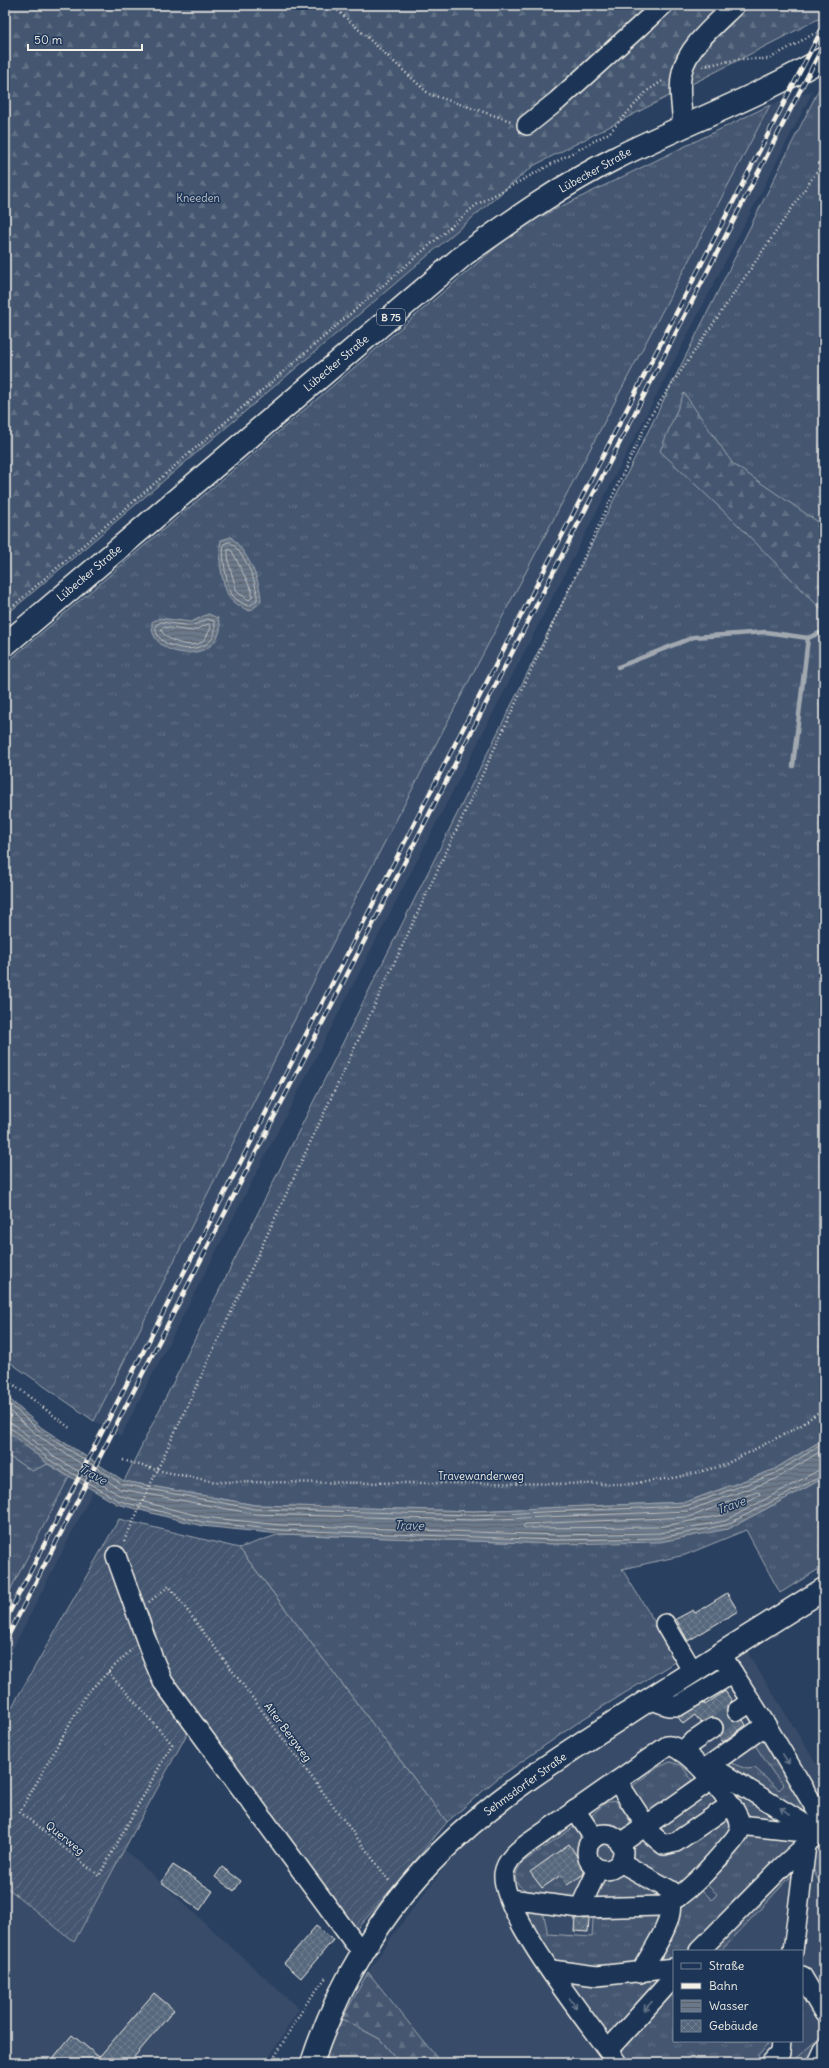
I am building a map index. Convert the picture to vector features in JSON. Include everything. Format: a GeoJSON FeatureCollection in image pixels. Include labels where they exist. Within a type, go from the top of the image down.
{"type":"FeatureCollection","features":[{"type":"Feature","properties":{"kind":"main road","name":"Lübecker Straße"},"geometry":{"type":"LineString","coordinates":[[5,645],[464,254],[534,205],[614,159],[683,125],[770,87],[824,58]]}},
{"type":"Feature","properties":{"kind":"main road","name":"Sehmsdorfer Straße"},"geometry":{"type":"LineString","coordinates":[[312,2063],[335,2006],[363,1951],[419,1875],[459,1835],[500,1801],[541,1771],[649,1699],[824,1589]]}},
{"type":"Feature","properties":{"kind":"lane"},"geometry":{"type":"LineString","coordinates":[[527,125],[557,101],[663,5]]}},
{"type":"Feature","properties":{"kind":"lane"},"geometry":{"type":"LineString","coordinates":[[683,125],[682,72],[687,60],[698,44],[735,5]]}},
{"type":"Feature","properties":{"kind":"lane"},"geometry":{"type":"LineString","coordinates":[[116,1556],[152,1656],[164,1682],[353,1941],[363,1951]]}},
{"type":"Feature","properties":{"kind":"lane"},"geometry":{"type":"LineString","coordinates":[[665,1624],[693,1672]]}},
{"type":"Feature","properties":{"kind":"lane"},"geometry":{"type":"LineString","coordinates":[[722,1654],[733,1673],[744,1707],[766,1725],[772,1738],[816,1808],[821,1823],[816,1838],[793,1950]]}},
{"type":"Feature","properties":{"kind":"lane"},"geometry":{"type":"LineString","coordinates":[[649,1699],[669,1706],[678,1706],[733,1673]]}},
{"type":"Feature","properties":{"kind":"lane"},"geometry":{"type":"LineString","coordinates":[[640,1973],[669,1920],[674,1900],[670,1890],[620,1853],[615,1838],[606,1835],[594,1838],[588,1846],[587,1857],[592,1865],[598,1869],[612,1868],[620,1853],[646,1827],[766,1725]]}},
{"type":"Feature","properties":{"kind":"lane"},"geometry":{"type":"LineString","coordinates":[[682,1752],[691,1743],[713,1728]]}},
{"type":"Feature","properties":{"kind":"lane"},"geometry":{"type":"LineString","coordinates":[[510,1899],[580,1908],[655,1907],[674,1900],[726,1850],[738,1834],[740,1820],[707,1775],[682,1752],[673,1746],[667,1746],[530,1842],[510,1859],[504,1876],[510,1899],[521,1923],[612,2057],[673,1978]]}},
{"type":"Feature","properties":{"kind":"lane"},"geometry":{"type":"LineString","coordinates":[[707,1775],[722,1773],[816,1838]]}},
{"type":"Feature","properties":{"kind":"lane"},"geometry":{"type":"LineString","coordinates":[[617,1781],[646,1827],[660,1843],[668,1845],[676,1842],[730,1805]]}},
{"type":"Feature","properties":{"kind":"lane"},"geometry":{"type":"LineString","coordinates":[[575,1810],[594,1838]]}},
{"type":"Feature","properties":{"kind":"lane"},"geometry":{"type":"LineString","coordinates":[[749,1826],[795,1831],[816,1838]]}},
{"type":"Feature","properties":{"kind":"lane"},"geometry":{"type":"LineString","coordinates":[[700,1950],[783,1866],[816,1838]]}},
{"type":"Feature","properties":{"kind":"lane"},"geometry":{"type":"LineString","coordinates":[[580,1908],[598,1869]]}},
{"type":"Feature","properties":{"kind":"lane"},"geometry":{"type":"LineString","coordinates":[[552,1970],[597,1976],[640,1973],[673,1968]]}},
{"type":"Feature","properties":{"kind":"lane"},"geometry":{"type":"LineString","coordinates":[[803,1978],[824,2012]]}},
{"type":"Feature","properties":{"kind":"lane"},"geometry":{"type":"LineString","coordinates":[[771,2063],[780,2053],[781,2042]]}},
{"type":"Feature","properties":{"kind":"lane"},"geometry":{"type":"LineString","coordinates":[[818,2063],[824,2050]]}},
{"type":"Feature","properties":{"kind":"path"},"geometry":{"type":"LineString","coordinates":[[332,5],[428,94],[527,125]]}},
{"type":"Feature","properties":{"kind":"path"},"geometry":{"type":"LineString","coordinates":[[116,1556],[134,1521],[150,1481],[649,418],[824,161]]}},
{"type":"Feature","properties":{"kind":"path"},"geometry":{"type":"LineString","coordinates":[[5,1378],[71,1429]]}},
{"type":"Feature","properties":{"kind":"path","name":"Travewanderweg"},"geometry":{"type":"LineString","coordinates":[[123,1460],[156,1470],[216,1482],[631,1484],[678,1477],[722,1466],[800,1426],[824,1408]]}},
{"type":"Feature","properties":{"kind":"path","name":"Alter Bergweg"},"geometry":{"type":"LineString","coordinates":[[137,1613],[169,1586],[393,1888]]}},
{"type":"Feature","properties":{"kind":"path"},"geometry":{"type":"LineString","coordinates":[[108,1672],[146,1636]]}},
{"type":"Feature","properties":{"kind":"path","name":"Querweg"},"geometry":{"type":"LineString","coordinates":[[108,1672],[172,1744],[99,1876],[20,1812],[87,1693],[108,1672]]}},
{"type":"Feature","properties":{"kind":"path"},"geometry":{"type":"LineString","coordinates":[[270,2063],[306,2004],[330,1973]]}},
{"type":"Feature","properties":{"kind":"shaded area"},"geometry":{"type":"Polygon","coordinates":[[[813,91],[121,1436],[94,1421],[356,897],[770,105],[813,91]]]}},
{"type":"Feature","properties":{"kind":"shaded area"},"geometry":{"type":"Polygon","coordinates":[[[69,1477],[93,1491],[5,1664],[5,1600],[69,1477]]]}},
{"type":"Feature","properties":{"kind":"shaded area"},"geometry":{"type":"Polygon","coordinates":[[[746,1650],[824,1776],[824,2063],[441,2063],[368,1972],[395,1932],[459,1848],[504,1806],[746,1650]]]}},
{"type":"Feature","properties":{"kind":"shaded area"},"geometry":{"type":"Polygon","coordinates":[[[123,1848],[299,2009],[266,2063],[5,2063],[5,1886],[74,1941],[123,1848]]]}},
{"type":"Feature","properties":{"kind":"green space","name":"Kneeden"},"geometry":{"type":"Polygon","coordinates":[[[5,5],[824,5],[824,16],[533,166],[5,616],[5,5]]]}},
{"type":"Feature","properties":{"kind":"green space"},"geometry":{"type":"Polygon","coordinates":[[[824,79],[824,1439],[773,1470],[686,1502],[473,1511],[255,1505],[124,1481],[824,79]]]}},
{"type":"Feature","properties":{"kind":"green space"},"geometry":{"type":"Polygon","coordinates":[[[770,105],[356,897],[94,1421],[5,1359],[5,664],[521,226],[770,105]]]}},
{"type":"Feature","properties":{"kind":"green space"},"geometry":{"type":"Polygon","coordinates":[[[684,393],[733,464],[824,526],[824,612],[735,522],[660,451],[684,393]]]}},
{"type":"Feature","properties":{"kind":"green space"},"geometry":{"type":"Polygon","coordinates":[[[5,1429],[48,1464],[32,1471],[5,1454],[5,1429]]]}},
{"type":"Feature","properties":{"kind":"green space"},"geometry":{"type":"Polygon","coordinates":[[[5,1454],[32,1470],[48,1464],[69,1477],[5,1600],[5,1454]]]}},
{"type":"Feature","properties":{"kind":"green space"},"geometry":{"type":"Polygon","coordinates":[[[824,1478],[824,1566],[780,1593],[746,1530],[685,1555],[622,1569],[678,1660],[583,1719],[498,1778],[447,1822],[239,1548],[280,1534],[557,1544],[728,1529],[824,1478]]]}},
{"type":"Feature","properties":{"kind":"green space"},"geometry":{"type":"Polygon","coordinates":[[[119,1519],[239,1548],[447,1822],[393,1888],[353,1933],[195,1719],[74,1942],[5,1886],[5,1719],[119,1519]]]}},
{"type":"Feature","properties":{"kind":"green space"},"geometry":{"type":"Polygon","coordinates":[[[763,1739],[808,1812],[804,1815],[724,1764],[728,1762],[747,1769],[755,1768],[779,1790],[784,1785],[774,1774],[755,1745],[757,1740],[763,1739]]]}},
{"type":"Feature","properties":{"kind":"green space"},"geometry":{"type":"Polygon","coordinates":[[[670,1762],[681,1765],[692,1780],[650,1812],[631,1787],[655,1769],[670,1762]]]}},
{"type":"Feature","properties":{"kind":"green space"},"geometry":{"type":"Polygon","coordinates":[[[729,1791],[743,1794],[785,1822],[753,1819],[729,1791]]]}},
{"type":"Feature","properties":{"kind":"green space"},"geometry":{"type":"Polygon","coordinates":[[[712,1794],[716,1799],[716,1804],[668,1836],[661,1831],[662,1827],[703,1796],[712,1794]]]}},
{"type":"Feature","properties":{"kind":"green space"},"geometry":{"type":"Polygon","coordinates":[[[615,1800],[629,1818],[630,1825],[624,1831],[598,1826],[592,1821],[592,1815],[605,1803],[615,1800]]]}},
{"type":"Feature","properties":{"kind":"green space"},"geometry":{"type":"Polygon","coordinates":[[[729,1818],[732,1829],[685,1882],[675,1884],[633,1859],[630,1852],[631,1848],[640,1840],[645,1839],[652,1847],[721,1819],[729,1818]]]}},
{"type":"Feature","properties":{"kind":"green space"},"geometry":{"type":"Polygon","coordinates":[[[574,1827],[584,1841],[584,1859],[589,1870],[577,1894],[571,1900],[540,1895],[521,1887],[516,1881],[517,1873],[523,1862],[574,1827]]]}},
{"type":"Feature","properties":{"kind":"green space"},"geometry":{"type":"Polygon","coordinates":[[[754,1834],[797,1840],[693,1950],[673,1950],[673,1961],[658,1964],[655,1957],[684,1902],[696,1889],[702,1890],[712,1900],[717,1894],[707,1885],[706,1879],[718,1867],[722,1870],[734,1858],[730,1854],[748,1836],[754,1834]]]}},
{"type":"Feature","properties":{"kind":"green space"},"geometry":{"type":"Polygon","coordinates":[[[604,1842],[611,1845],[614,1852],[611,1859],[604,1862],[597,1859],[594,1852],[597,1845],[604,1842]]]}},
{"type":"Feature","properties":{"kind":"green space"},"geometry":{"type":"Polygon","coordinates":[[[819,1847],[824,1851],[824,1890],[815,1874],[812,1863],[812,1857],[819,1847]]]}},
{"type":"Feature","properties":{"kind":"green space"},"geometry":{"type":"Polygon","coordinates":[[[791,1870],[792,1875],[722,1950],[713,1949],[791,1870]]]}},
{"type":"Feature","properties":{"kind":"green space"},"geometry":{"type":"Polygon","coordinates":[[[616,1871],[658,1894],[657,1899],[595,1899],[594,1896],[604,1876],[616,1871]]]}},
{"type":"Feature","properties":{"kind":"green space"},"geometry":{"type":"Polygon","coordinates":[[[531,1908],[543,1911],[548,1934],[592,1937],[593,1919],[664,1914],[643,1956],[627,1969],[575,1971],[558,1964],[541,1947],[526,1918],[531,1908]]]}},
{"type":"Feature","properties":{"kind":"green space"},"geometry":{"type":"Polygon","coordinates":[[[368,1972],[441,2063],[400,2063],[380,2039],[342,2019],[368,1972]]]}},
{"type":"Feature","properties":{"kind":"green space"},"geometry":{"type":"Polygon","coordinates":[[[669,1977],[606,2040],[568,1981],[669,1977]]]}},
{"type":"Feature","properties":{"kind":"green space"},"geometry":{"type":"Polygon","coordinates":[[[673,1985],[673,2042],[769,2042],[753,2063],[622,2063],[617,2045],[673,1985]]]}},
{"type":"Feature","properties":{"kind":"green space"},"geometry":{"type":"Polygon","coordinates":[[[342,2019],[380,2039],[400,2063],[322,2063],[342,2019]]]}},
{"type":"Feature","properties":{"kind":"green space"},"geometry":{"type":"Polygon","coordinates":[[[824,2034],[814,2063],[790,2063],[824,2034]]]}},
{"type":"Feature","properties":{"kind":"water"},"geometry":{"type":"Polygon","coordinates":[[[231,537],[248,558],[259,585],[261,602],[250,611],[233,602],[224,585],[220,561],[220,546],[221,540],[231,537]]]}},
{"type":"Feature","properties":{"kind":"water"},"geometry":{"type":"Polygon","coordinates":[[[208,614],[218,618],[220,630],[215,641],[206,649],[182,653],[170,650],[160,643],[153,634],[152,622],[159,618],[191,622],[208,614]]]}},
{"type":"Feature","properties":{"kind":"water","name":"Trave"},"geometry":{"type":"Polygon","coordinates":[[[5,1395],[42,1428],[124,1481],[255,1505],[473,1511],[686,1502],[773,1470],[824,1439],[824,1478],[728,1529],[660,1542],[557,1544],[280,1534],[202,1526],[117,1504],[48,1464],[5,1429],[5,1395]]]}},
{"type":"Feature","properties":{"kind":"building"},"geometry":{"type":"Polygon","coordinates":[[[727,1593],[738,1611],[688,1641],[676,1619],[693,1610],[695,1613],[727,1593]]]}},
{"type":"Feature","properties":{"kind":"building"},"geometry":{"type":"Polygon","coordinates":[[[725,1691],[732,1701],[727,1706],[728,1717],[732,1721],[743,1720],[746,1725],[723,1742],[719,1737],[723,1732],[724,1727],[718,1718],[712,1717],[701,1723],[695,1715],[683,1724],[678,1717],[704,1703],[705,1705],[725,1691]]]}},
{"type":"Feature","properties":{"kind":"building"},"geometry":{"type":"Polygon","coordinates":[[[569,1844],[580,1861],[584,1874],[567,1885],[561,1875],[542,1888],[530,1872],[569,1844]]]}},
{"type":"Feature","properties":{"kind":"building"},"geometry":{"type":"Polygon","coordinates":[[[173,1865],[213,1891],[200,1910],[161,1882],[173,1865]]]}},
{"type":"Feature","properties":{"kind":"building"},"geometry":{"type":"Polygon","coordinates":[[[222,1867],[241,1881],[234,1891],[215,1877],[222,1867]]]}},
{"type":"Feature","properties":{"kind":"building"},"geometry":{"type":"Polygon","coordinates":[[[575,1918],[589,1919],[588,1932],[574,1931],[575,1918]]]}},
{"type":"Feature","properties":{"kind":"building"},"geometry":{"type":"Polygon","coordinates":[[[316,1926],[333,1940],[301,1978],[284,1963],[316,1926]]]}},
{"type":"Feature","properties":{"kind":"building"},"geometry":{"type":"Polygon","coordinates":[[[154,1993],[174,2010],[129,2063],[49,2063],[72,2035],[99,2057],[154,1993]]]}},
{"type":"Feature","properties":{"kind":"waterway"},"geometry":{"type":"LineString","coordinates":[[618,667],[694,637],[766,632],[808,638],[824,631]]}},
{"type":"Feature","properties":{"kind":"waterway"},"geometry":{"type":"LineString","coordinates":[[793,766],[808,638]]}},
{"type":"Feature","properties":{"kind":"tunnel"},"geometry":{"type":"LineString","coordinates":[[713,1728],[737,1711]]}},
{"type":"Feature","properties":{"kind":"railway"},"geometry":{"type":"LineString","coordinates":[[5,1621],[824,25]]}},
{"type":"Feature","properties":{"kind":"railway"},"geometry":{"type":"LineString","coordinates":[[5,1642],[824,44]]}}]}
